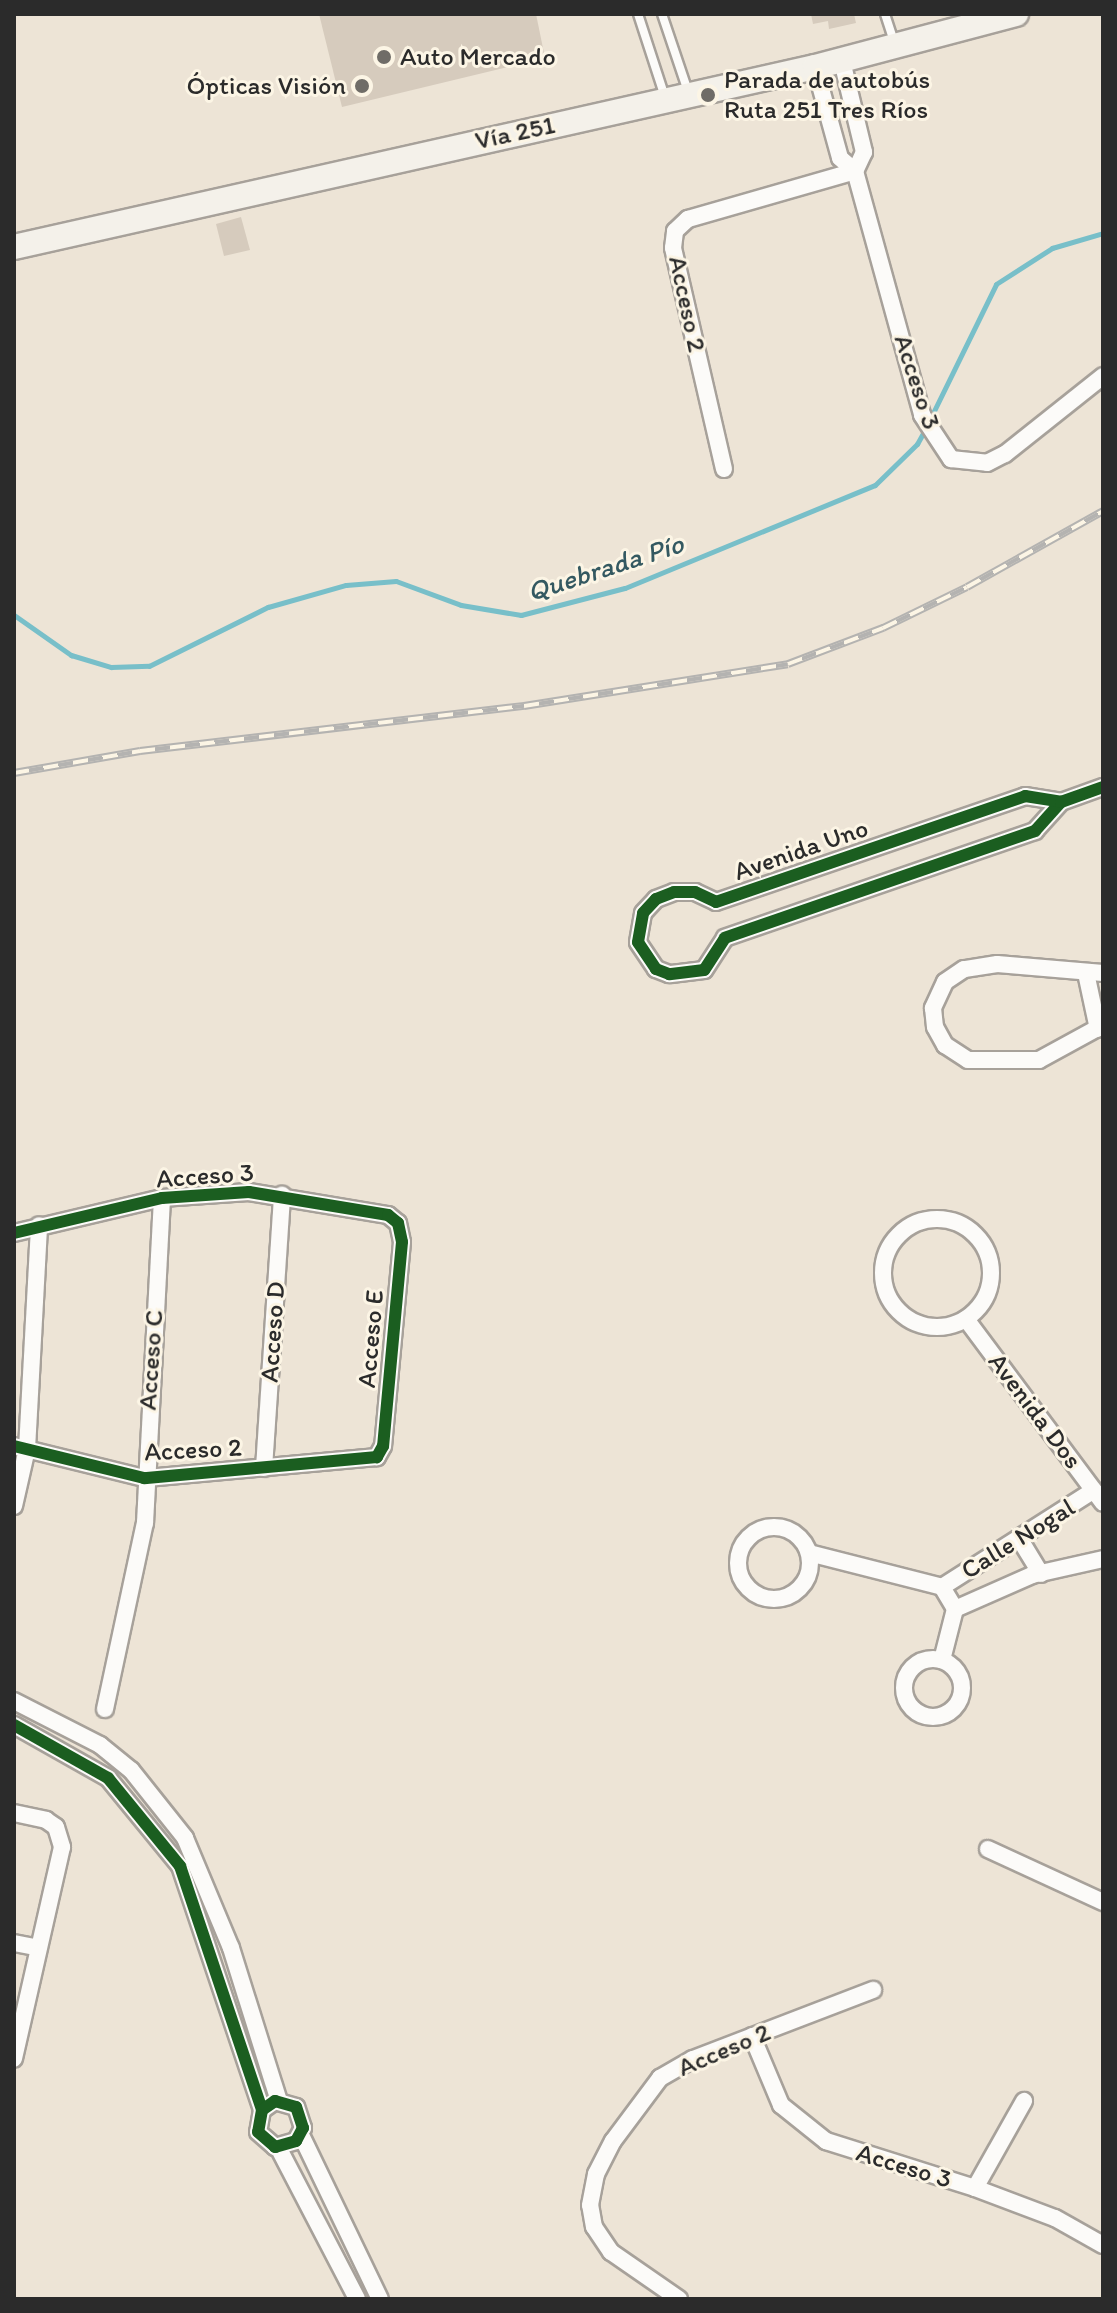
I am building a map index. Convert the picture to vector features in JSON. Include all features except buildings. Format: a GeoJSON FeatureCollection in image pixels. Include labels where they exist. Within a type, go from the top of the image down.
{"type":"FeatureCollection","features":[{"type":"Feature","properties":{"kind":"main road","name":"Vía 251"},"geometry":{"type":"LineString","coordinates":[[14,247],[842,61],[1016,14]]}},
{"type":"Feature","properties":{"kind":"street"},"geometry":{"type":"LineString","coordinates":[[815,67],[840,158],[855,171],[864,152],[842,61]]}},
{"type":"Feature","properties":{"kind":"street","name":"Acceso 3"},"geometry":{"type":"LineString","coordinates":[[855,171],[922,415],[939,446],[951,459],[987,463],[1103,376]]}},
{"type":"Feature","properties":{"kind":"street","name":"Acceso 2"},"geometry":{"type":"LineString","coordinates":[[724,469],[673,248],[675,231],[688,219],[855,171]]}},
{"type":"Feature","properties":{"kind":"street","name":"Avenida Uno"},"geometry":{"type":"LineString","coordinates":[[1061,802],[1025,796],[716,902],[695,892],[674,892],[656,899],[643,913],[638,942],[656,969],[669,974],[704,970],[725,938],[1035,831],[1061,802],[1103,787]]}},
{"type":"Feature","properties":{"kind":"street"},"geometry":{"type":"LineString","coordinates":[[1019,964],[1094,973],[1100,1027],[1039,1060],[1007,1064],[968,1060],[945,1045],[935,1027],[933,1008],[945,982],[964,969],[1019,964]]}},
{"type":"Feature","properties":{"kind":"street","name":"Acceso 3"},"geometry":{"type":"LineString","coordinates":[[14,1233],[162,1198],[249,1192],[282,1195],[388,1215],[398,1223]]}},
{"type":"Feature","properties":{"kind":"street","name":"Acceso D"},"geometry":{"type":"LineString","coordinates":[[264,1468],[282,1195]]}},
{"type":"Feature","properties":{"kind":"street","name":"Acceso C"},"geometry":{"type":"LineString","coordinates":[[105,1709],[141,1554],[162,1198]]}},
{"type":"Feature","properties":{"kind":"street"},"geometry":{"type":"LineString","coordinates":[[935,1219],[955,1222],[985,1247],[991,1283],[980,1307],[966,1319],[948,1326],[921,1325],[891,1303],[883,1281],[884,1263],[903,1231],[935,1219]]}},
{"type":"Feature","properties":{"kind":"street","name":"Acceso E"},"geometry":{"type":"LineString","coordinates":[[377,1457],[383,1446],[402,1242],[398,1223]]}},
{"type":"Feature","properties":{"kind":"street"},"geometry":{"type":"LineString","coordinates":[[14,1506],[39,1225]]}},
{"type":"Feature","properties":{"kind":"street","name":"Avenida Dos"},"geometry":{"type":"LineString","coordinates":[[966,1319],[1099,1497]]}},
{"type":"Feature","properties":{"kind":"street","name":"Acceso 2"},"geometry":{"type":"LineString","coordinates":[[20,1448],[144,1478],[377,1457]]}},
{"type":"Feature","properties":{"kind":"street","name":"Calle Nogal"},"geometry":{"type":"LineString","coordinates":[[942,1587],[1019,1538],[1099,1497]]}},
{"type":"Feature","properties":{"kind":"street"},"geometry":{"type":"LineString","coordinates":[[771,1527],[795,1533],[809,1553],[808,1577],[788,1596],[763,1597],[752,1591],[739,1571],[738,1559],[748,1538],[771,1527]]}},
{"type":"Feature","properties":{"kind":"street"},"geometry":{"type":"LineString","coordinates":[[1019,1538],[1041,1574]]}},
{"type":"Feature","properties":{"kind":"street","name":"Calle Nogal"},"geometry":{"type":"LineString","coordinates":[[809,1553],[942,1587],[955,1609],[942,1660]]}},
{"type":"Feature","properties":{"kind":"street","name":"Calle Nogal"},"geometry":{"type":"LineString","coordinates":[[955,1609],[978,1596],[1041,1574],[1103,1559]]}},
{"type":"Feature","properties":{"kind":"street"},"geometry":{"type":"LineString","coordinates":[[14,1701],[100,1745],[131,1770],[185,1838],[231,1948],[279,2101],[301,2113],[301,2135],[380,2299]]}},
{"type":"Feature","properties":{"kind":"street"},"geometry":{"type":"LineString","coordinates":[[14,1725],[77,1756],[108,1778],[180,1866],[262,2110],[258,2132],[278,2147],[357,2299]]}},
{"type":"Feature","properties":{"kind":"street"},"geometry":{"type":"LineString","coordinates":[[14,1813],[46,1820],[56,1827],[62,1847],[14,2059]]}},
{"type":"Feature","properties":{"kind":"street"},"geometry":{"type":"LineString","coordinates":[[988,1849],[1102,1900]]}},
{"type":"Feature","properties":{"kind":"street"},"geometry":{"type":"LineString","coordinates":[[14,1943],[39,1948]]}},
{"type":"Feature","properties":{"kind":"street","name":"Acceso 2"},"geometry":{"type":"LineString","coordinates":[[679,2299],[611,2252],[594,2227],[590,2205],[596,2174],[636,2106],[660,2078],[752,2036],[873,1990]]}},
{"type":"Feature","properties":{"kind":"street","name":"Acceso 3"},"geometry":{"type":"LineString","coordinates":[[752,2036],[781,2105],[797,2123],[826,2141],[975,2188],[1055,2218],[1103,2245]]}},
{"type":"Feature","properties":{"kind":"street"},"geometry":{"type":"LineString","coordinates":[[262,2110],[279,2101]]}},
{"type":"Feature","properties":{"kind":"street"},"geometry":{"type":"LineString","coordinates":[[975,2188],[1024,2101]]}},
{"type":"Feature","properties":{"kind":"street"},"geometry":{"type":"LineString","coordinates":[[278,2147],[301,2135]]}},
{"type":"Feature","properties":{"kind":"lane"},"geometry":{"type":"LineString","coordinates":[[638,14],[678,98]]}},
{"type":"Feature","properties":{"kind":"lane"},"geometry":{"type":"LineString","coordinates":[[662,14],[678,98]]}},
{"type":"Feature","properties":{"kind":"lane"},"geometry":{"type":"LineString","coordinates":[[885,14],[896,46]]}},
{"type":"Feature","properties":{"kind":"waterway","name":"Quebrada Pío"},"geometry":{"type":"LineString","coordinates":[[930,419],[996,284],[1052,248],[1103,233]]}},
{"type":"Feature","properties":{"kind":"waterway","name":"Quebrada Pío"},"geometry":{"type":"LineString","coordinates":[[14,615],[71,655],[111,667],[149,666],[268,607],[346,585],[396,581],[461,605],[521,615],[625,588],[875,485],[917,444],[926,428]]}},
{"type":"Feature","properties":{"kind":"railway"},"geometry":{"type":"LineString","coordinates":[[14,773],[140,751],[524,706],[788,664],[883,628],[967,587],[1103,511]]}},
{"type":"Feature","properties":{"kind":"cycle path"},"geometry":{"type":"LineString","coordinates":[[1061,802],[1035,831],[725,938],[704,970],[669,974],[656,969],[638,942],[643,913],[656,899],[674,892],[695,892],[716,902],[1025,796],[1061,802],[1103,787]]}},
{"type":"Feature","properties":{"kind":"cycle path"},"geometry":{"type":"LineString","coordinates":[[14,1233],[162,1198],[249,1192],[388,1215],[398,1223],[402,1242],[383,1446],[377,1457],[144,1478],[14,1446]]}},
{"type":"Feature","properties":{"kind":"cycle path"},"geometry":{"type":"LineString","coordinates":[[14,1725],[108,1778],[180,1866],[262,2110],[258,2132],[275,2147],[296,2141],[303,2128],[296,2107],[275,2101],[262,2110]]}},
{"type":"Feature","properties":{"kind":"place","name":"Auto Mercado"},"geometry":{"type":"Point","coordinates":[384,57]}},
{"type":"Feature","properties":{"kind":"place","name":"Ópticas Visión"},"geometry":{"type":"Point","coordinates":[362,86]}},
{"type":"Feature","properties":{"kind":"place","name":"Parada de autobús Ruta 251 Tres Ríos"},"geometry":{"type":"Point","coordinates":[708,95]}}]}
